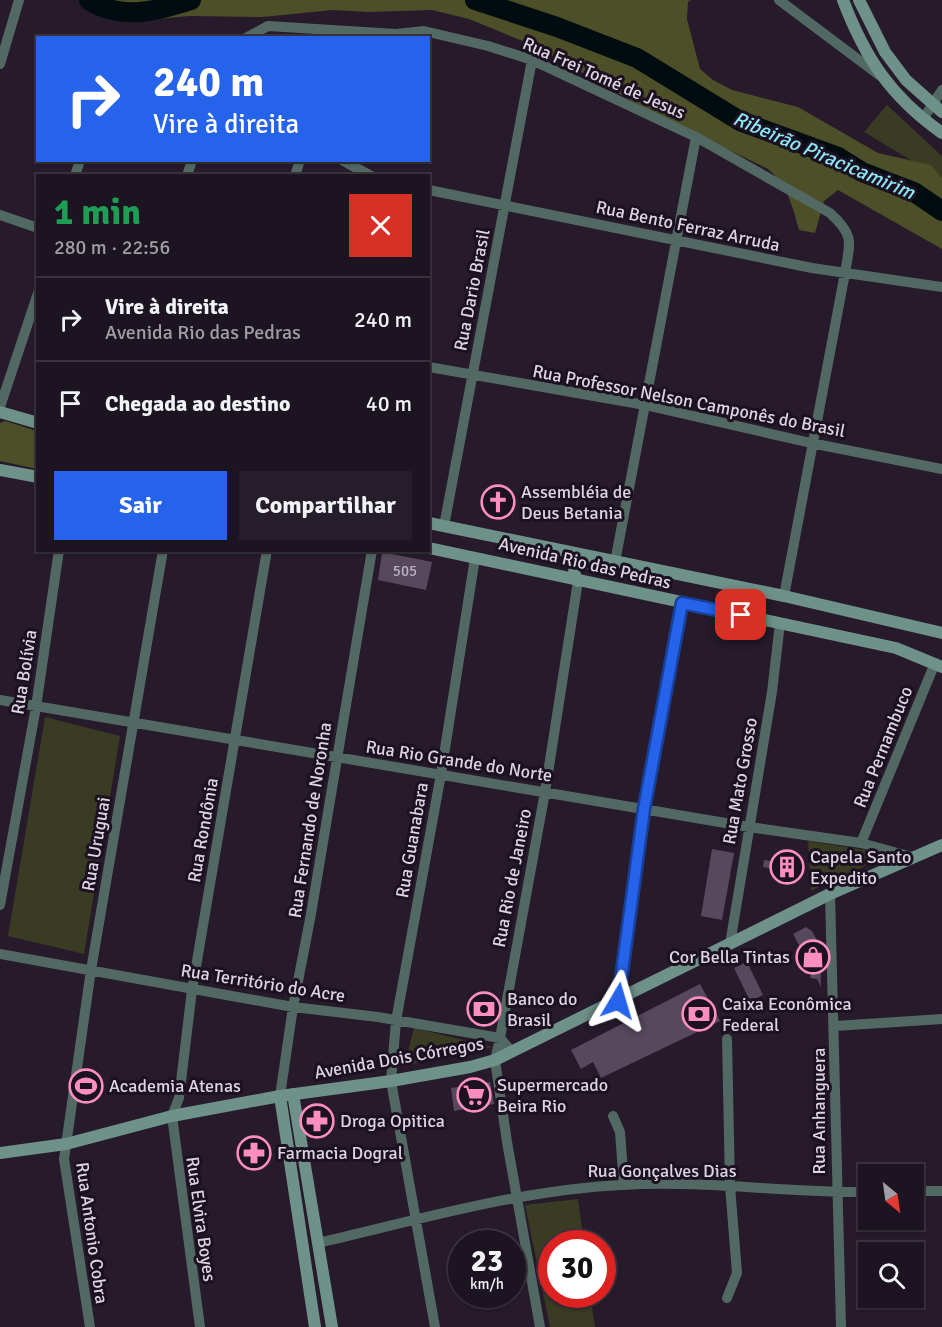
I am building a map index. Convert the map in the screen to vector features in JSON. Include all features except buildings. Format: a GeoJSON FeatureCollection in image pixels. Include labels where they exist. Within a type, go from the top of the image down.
{"type":"FeatureCollection","features":[{"type":"Feature","properties":{"kind":"main road"},"geometry":{"type":"LineString","coordinates":[[843,0],[880,75],[923,119],[942,133]]}},
{"type":"Feature","properties":{"kind":"main road"},"geometry":{"type":"LineString","coordinates":[[860,0],[885,52],[906,80],[937,108]]}},
{"type":"Feature","properties":{"kind":"main road"},"geometry":{"type":"LineString","coordinates":[[0,412],[36,422]]}},
{"type":"Feature","properties":{"kind":"main road"},"geometry":{"type":"LineString","coordinates":[[0,470],[36,477]]}},
{"type":"Feature","properties":{"kind":"main road","name":"Avenida Rio das Pedras"},"geometry":{"type":"LineString","coordinates":[[430,523],[784,596],[942,633]]}},
{"type":"Feature","properties":{"kind":"main road","name":"Avenida Rio das Pedras"},"geometry":{"type":"LineString","coordinates":[[430,548],[896,648],[938,665]]}},
{"type":"Feature","properties":{"kind":"main road"},"geometry":{"type":"LineString","coordinates":[[578,581],[574,573],[575,565],[615,562]]}},
{"type":"Feature","properties":{"kind":"main road","name":"Avenida Dois Córregos"},"geometry":{"type":"LineString","coordinates":[[0,1154],[66,1144],[172,1116],[287,1095],[391,1081],[470,1067],[495,1060],[830,894],[942,846]]}},
{"type":"Feature","properties":{"kind":"main road"},"geometry":{"type":"LineString","coordinates":[[287,1095],[318,1243],[332,1327]]}},
{"type":"Feature","properties":{"kind":"main road"},"geometry":{"type":"LineString","coordinates":[[287,1095],[315,1327]]}},
{"type":"Feature","properties":{"kind":"street"},"geometry":{"type":"LineString","coordinates":[[0,64],[19,0]]}},
{"type":"Feature","properties":{"kind":"street"},"geometry":{"type":"LineString","coordinates":[[779,0],[880,75]]}},
{"type":"Feature","properties":{"kind":"street","name":"Rua Frei Tomé de Jesus"},"geometry":{"type":"LineString","coordinates":[[250,36],[268,27],[396,34],[424,31],[457,37],[532,60],[696,137],[830,213],[846,227],[850,239],[845,273]]}},
{"type":"Feature","properties":{"kind":"street","name":"Rua Dario Brasil"},"geometry":{"type":"LineString","coordinates":[[444,526],[532,60]]}},
{"type":"Feature","properties":{"kind":"street"},"geometry":{"type":"LineString","coordinates":[[923,119],[937,108],[942,90]]}},
{"type":"Feature","properties":{"kind":"street"},"geometry":{"type":"LineString","coordinates":[[615,562],[696,137]]}},
{"type":"Feature","properties":{"kind":"street"},"geometry":{"type":"LineString","coordinates":[[346,162],[367,174]]}},
{"type":"Feature","properties":{"kind":"street","name":"Rua Bento Ferraz Arruda"},"geometry":{"type":"LineString","coordinates":[[430,190],[845,273],[942,287]]}},
{"type":"Feature","properties":{"kind":"street"},"geometry":{"type":"LineString","coordinates":[[0,215],[36,227]]}},
{"type":"Feature","properties":{"kind":"street"},"geometry":{"type":"LineString","coordinates":[[784,596],[845,273]]}},
{"type":"Feature","properties":{"kind":"street"},"geometry":{"type":"LineString","coordinates":[[0,407],[36,299]]}},
{"type":"Feature","properties":{"kind":"street","name":"Rua Professor Nelson Camponês do Brasil"},"geometry":{"type":"LineString","coordinates":[[430,367],[645,405],[812,443],[942,469]]}},
{"type":"Feature","properties":{"kind":"street","name":"Rua Bolívia"},"geometry":{"type":"LineString","coordinates":[[0,905],[36,708],[59,552]]}},
{"type":"Feature","properties":{"kind":"street","name":"Rua Uruguai"},"geometry":{"type":"LineString","coordinates":[[66,1144],[91,970],[163,552]]}},
{"type":"Feature","properties":{"kind":"street","name":"Rua Rondônia"},"geometry":{"type":"LineString","coordinates":[[172,1116],[179,1098],[192,990],[267,552]]}},
{"type":"Feature","properties":{"kind":"street","name":"Rua Fernando de Noronha"},"geometry":{"type":"LineString","coordinates":[[287,1095],[293,1007],[312,914],[372,552]]}},
{"type":"Feature","properties":{"kind":"street","name":"Rua Guanabara"},"geometry":{"type":"LineString","coordinates":[[435,1327],[391,1081],[396,1022],[441,774],[475,558]]}},
{"type":"Feature","properties":{"kind":"street","name":"Rua Rio de Janeiro"},"geometry":{"type":"LineString","coordinates":[[500,1038],[545,792],[578,581]]}},
{"type":"Feature","properties":{"kind":"street"},"geometry":{"type":"LineString","coordinates":[[618,1001],[644,809],[682,603]]}},
{"type":"Feature","properties":{"kind":"street","name":"Rua Mato Grosso"},"geometry":{"type":"LineString","coordinates":[[730,944],[772,692],[780,623]]}},
{"type":"Feature","properties":{"kind":"street","name":"Rua Pernambuco"},"geometry":{"type":"LineString","coordinates":[[861,843],[938,665]]}},
{"type":"Feature","properties":{"kind":"street","name":"Rua Rio Grande do Norte"},"geometry":{"type":"LineString","coordinates":[[0,700],[337,759],[441,774],[749,827],[861,843],[912,857]]}},
{"type":"Feature","properties":{"kind":"street","name":"Rua Anhanguera"},"geometry":{"type":"LineString","coordinates":[[830,894],[841,1327]]}},
{"type":"Feature","properties":{"kind":"street","name":"Rua Território do Acre"},"geometry":{"type":"LineString","coordinates":[[0,954],[293,1007],[500,1038]]}},
{"type":"Feature","properties":{"kind":"street"},"geometry":{"type":"LineString","coordinates":[[835,1026],[942,1019]]}},
{"type":"Feature","properties":{"kind":"street"},"geometry":{"type":"LineString","coordinates":[[500,1038],[512,1052]]}},
{"type":"Feature","properties":{"kind":"street"},"geometry":{"type":"LineString","coordinates":[[500,1038],[495,1060],[515,1197],[540,1327]]}},
{"type":"Feature","properties":{"kind":"street"},"geometry":{"type":"LineString","coordinates":[[727,1298],[737,1273],[730,1186],[728,1039]]}},
{"type":"Feature","properties":{"kind":"street","name":"Rua Elvira Boyes"},"geometry":{"type":"LineString","coordinates":[[172,1116],[200,1327]]}},
{"type":"Feature","properties":{"kind":"street"},"geometry":{"type":"LineString","coordinates":[[613,1116],[620,1132],[624,1185]]}},
{"type":"Feature","properties":{"kind":"street","name":"Rua Antonio Cobra"},"geometry":{"type":"LineString","coordinates":[[66,1144],[64,1159],[90,1327]]}},
{"type":"Feature","properties":{"kind":"street","name":"Rua Gonçalves Dias"},"geometry":{"type":"LineString","coordinates":[[318,1243],[515,1197],[624,1185],[730,1186],[858,1192]]}},
{"type":"Feature","properties":{"kind":"street"},"geometry":{"type":"LineString","coordinates":[[924,1191],[942,1191]]}},
{"type":"Feature","properties":{"kind":"green space"},"geometry":{"type":"Polygon","coordinates":[[[79,0],[691,0],[688,2],[687,19],[700,69],[713,80],[732,90],[798,107],[878,153],[931,165],[942,178],[942,249],[838,190],[824,201],[815,233],[799,230],[785,189],[768,169],[653,113],[535,46],[469,19],[432,10],[369,12],[333,10],[263,17],[189,16],[134,21],[117,20],[100,14],[79,0]]]}},
{"type":"Feature","properties":{"kind":"green space"},"geometry":{"type":"Polygon","coordinates":[[[887,105],[942,156],[942,179],[864,132],[887,105]]]}},
{"type":"Feature","properties":{"kind":"green space"},"geometry":{"type":"Polygon","coordinates":[[[5,421],[36,431],[36,469],[0,461],[0,423],[5,421]]]}},
{"type":"Feature","properties":{"kind":"green space"},"geometry":{"type":"Polygon","coordinates":[[[45,717],[120,736],[84,954],[8,936],[45,717]]]}},
{"type":"Feature","properties":{"kind":"green space"},"geometry":{"type":"Polygon","coordinates":[[[808,841],[865,850],[872,854],[871,859],[863,867],[811,891],[808,841]]]}},
{"type":"Feature","properties":{"kind":"green space"},"geometry":{"type":"Polygon","coordinates":[[[414,1028],[493,1047],[404,1066],[414,1028]]]}},
{"type":"Feature","properties":{"kind":"green space"},"geometry":{"type":"Polygon","coordinates":[[[578,1199],[582,1230],[538,1230],[538,1268],[525,1205],[578,1199]]]}},
{"type":"Feature","properties":{"kind":"green space"},"geometry":{"type":"Polygon","coordinates":[[[546,1308],[592,1308],[595,1327],[550,1327],[546,1308]]]}},
{"type":"Feature","properties":{"kind":"waterway","name":"Ribeirão Piracicamirim"},"geometry":{"type":"LineString","coordinates":[[89,0],[101,6],[127,12],[165,8],[191,0]]}},
{"type":"Feature","properties":{"kind":"waterway","name":"Ribeirão Piracicamirim"},"geometry":{"type":"LineString","coordinates":[[475,0],[557,27],[637,58],[740,121],[838,157],[862,172],[914,192],[942,211]]}},
{"type":"Feature","properties":{"kind":"place","name":"Assembléia de Deus Betania"},"geometry":{"type":"Point","coordinates":[498,502]}},
{"type":"Feature","properties":{"kind":"place","name":"Capela Santo Expedito"},"geometry":{"type":"Point","coordinates":[787,867]}},
{"type":"Feature","properties":{"kind":"place","name":"Cor Bella Tintas"},"geometry":{"type":"Point","coordinates":[813,957]}},
{"type":"Feature","properties":{"kind":"place","name":"Banco do Brasil"},"geometry":{"type":"Point","coordinates":[484,1009]}},
{"type":"Feature","properties":{"kind":"place","name":"Caixa Econômica Federal"},"geometry":{"type":"Point","coordinates":[699,1014]}},
{"type":"Feature","properties":{"kind":"place","name":"Academia Atenas"},"geometry":{"type":"Point","coordinates":[86,1086]}},
{"type":"Feature","properties":{"kind":"place","name":"Supermercado Beira Rio"},"geometry":{"type":"Point","coordinates":[474,1095]}},
{"type":"Feature","properties":{"kind":"place","name":"Droga Opitica"},"geometry":{"type":"Point","coordinates":[317,1121]}},
{"type":"Feature","properties":{"kind":"place","name":"Farmacia Dogral"},"geometry":{"type":"Point","coordinates":[254,1153]}},
{"type":"Feature","properties":{"kind":"route"},"geometry":{"type":"LineString","coordinates":[[618,1001],[644,809],[682,603],[741,615]]}}]}
